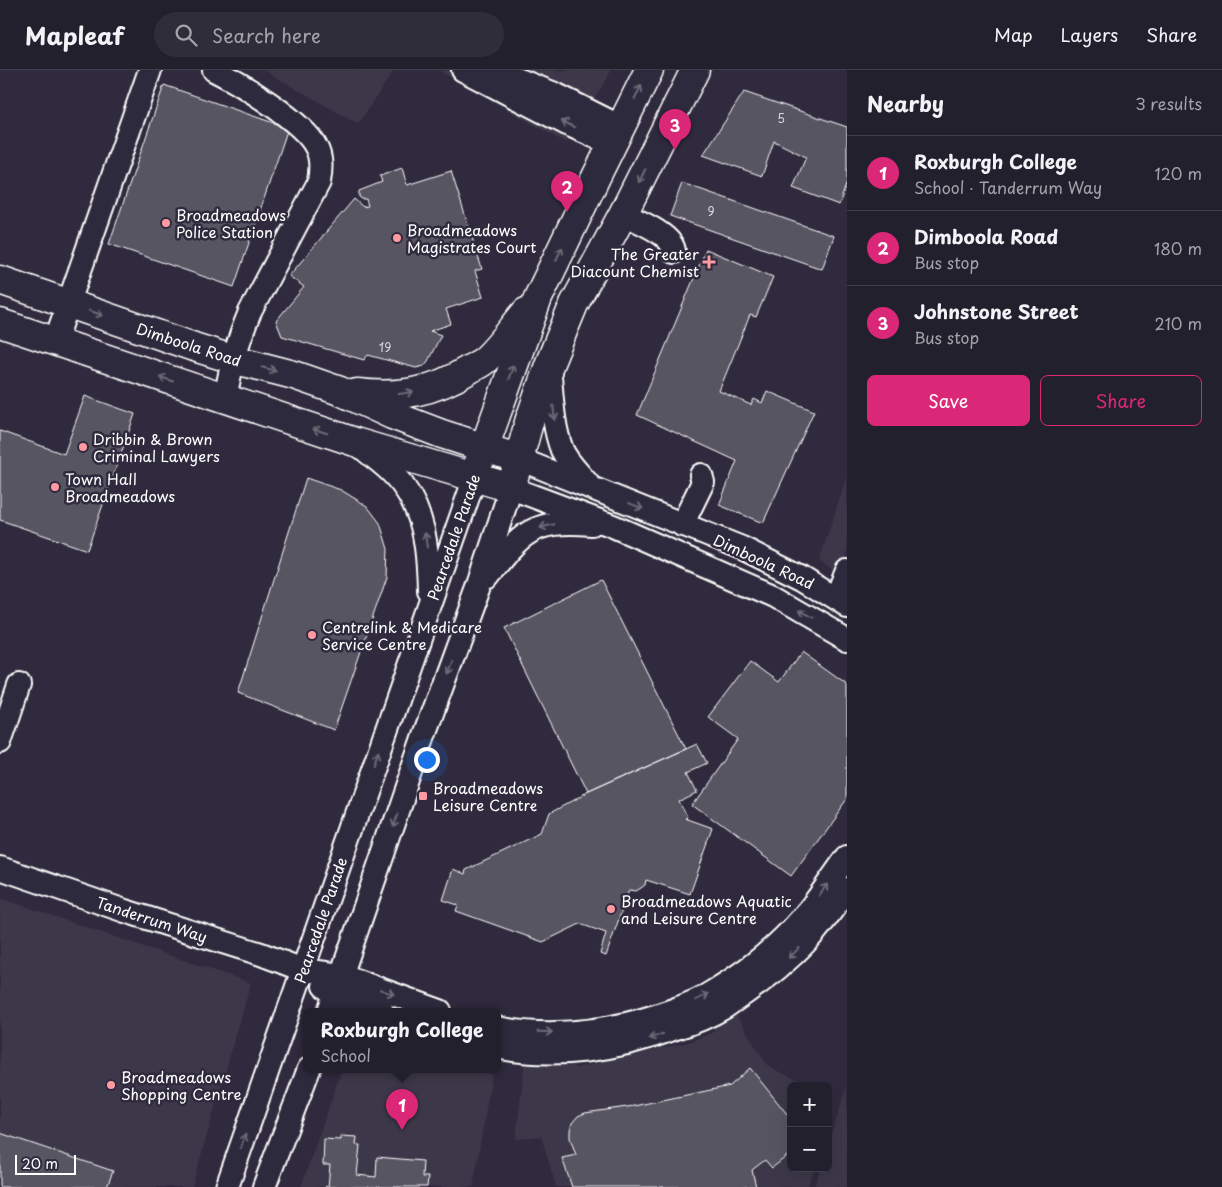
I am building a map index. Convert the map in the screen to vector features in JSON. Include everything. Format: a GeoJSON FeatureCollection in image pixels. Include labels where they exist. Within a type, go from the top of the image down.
{"type":"FeatureCollection","features":[{"type":"Feature","properties":{"kind":"main road","name":"Pearcedale Parade"},"geometry":{"type":"LineString","coordinates":[[474,477],[538,298],[649,70]]}},
{"type":"Feature","properties":{"kind":"main road"},"geometry":{"type":"LineString","coordinates":[[511,488],[529,422],[549,365],[574,304],[623,214],[695,70]]}},
{"type":"Feature","properties":{"kind":"main road"},"geometry":{"type":"LineString","coordinates":[[616,135],[654,152]]}},
{"type":"Feature","properties":{"kind":"main road","name":"Dimboola Road"},"geometry":{"type":"LineString","coordinates":[[0,280],[232,359],[294,375],[340,391],[442,434],[519,459]]}},
{"type":"Feature","properties":{"kind":"main road"},"geometry":{"type":"LineString","coordinates":[[340,391],[382,396],[411,393],[454,379],[486,359],[538,298]]}},
{"type":"Feature","properties":{"kind":"main road","name":"Dimboola Road"},"geometry":{"type":"LineString","coordinates":[[0,324],[355,442],[511,488]]}},
{"type":"Feature","properties":{"kind":"street"},"geometry":{"type":"LineString","coordinates":[[55,342],[150,70]]}},
{"type":"Feature","properties":{"kind":"street"},"geometry":{"type":"LineString","coordinates":[[214,70],[279,111],[306,133],[316,147],[321,170],[319,182],[250,312],[232,359],[226,399]]}},
{"type":"Feature","properties":{"kind":"street"},"geometry":{"type":"LineString","coordinates":[[463,70],[567,124],[616,135]]}},
{"type":"Feature","properties":{"kind":"street"},"geometry":{"type":"LineString","coordinates":[[494,70],[555,94],[616,135]]}},
{"type":"Feature","properties":{"kind":"street"},"geometry":{"type":"LineString","coordinates":[[623,214],[646,224],[670,242],[674,252]]}},
{"type":"Feature","properties":{"kind":"street"},"geometry":{"type":"LineString","coordinates":[[549,365],[556,426],[562,449],[569,462],[591,487]]}},
{"type":"Feature","properties":{"kind":"street"},"geometry":{"type":"LineString","coordinates":[[355,442],[394,475],[409,494],[416,509],[424,530],[428,559],[429,607]]}},
{"type":"Feature","properties":{"kind":"street","name":"Dimboola Road"},"geometry":{"type":"LineString","coordinates":[[519,459],[742,548],[843,596]]}},
{"type":"Feature","properties":{"kind":"street"},"geometry":{"type":"LineString","coordinates":[[682,525],[703,482],[701,474]]}},
{"type":"Feature","properties":{"kind":"street","name":"Pearcedale Parade"},"geometry":{"type":"LineString","coordinates":[[227,1187],[474,477]]}},
{"type":"Feature","properties":{"kind":"street"},"geometry":{"type":"LineString","coordinates":[[335,994],[424,735],[478,588],[511,488]]}},
{"type":"Feature","properties":{"kind":"street","name":"Dimboola Road"},"geometry":{"type":"LineString","coordinates":[[511,488],[613,526],[773,596],[847,639]]}},
{"type":"Feature","properties":{"kind":"street"},"geometry":{"type":"LineString","coordinates":[[478,588],[511,546],[531,530],[559,523],[613,526]]}},
{"type":"Feature","properties":{"kind":"street"},"geometry":{"type":"LineString","coordinates":[[773,596],[785,569]]}},
{"type":"Feature","properties":{"kind":"street"},"geometry":{"type":"LineString","coordinates":[[843,596],[847,571]]}},
{"type":"Feature","properties":{"kind":"street"},"geometry":{"type":"LineString","coordinates":[[0,742],[19,685]]}},
{"type":"Feature","properties":{"kind":"street"},"geometry":{"type":"LineString","coordinates":[[501,1029],[543,1033],[601,1029],[635,1022],[664,1013],[714,992],[767,951],[796,925],[847,857]]}},
{"type":"Feature","properties":{"kind":"street","name":"Tanderrum Way"},"geometry":{"type":"LineString","coordinates":[[0,868],[125,911],[261,954],[303,970],[335,994],[374,1008]]}},
{"type":"Feature","properties":{"kind":"street"},"geometry":{"type":"LineString","coordinates":[[501,1048],[542,1052],[604,1048],[640,1041],[695,1022],[723,1008],[780,966],[815,932],[847,889]]}},
{"type":"Feature","properties":{"kind":"street","name":"Tanderrum Way"},"geometry":{"type":"LineString","coordinates":[[335,994],[421,1008]]}},
{"type":"Feature","properties":{"kind":"street"},"geometry":{"type":"LineString","coordinates":[[264,1187],[307,1073]]}},
{"type":"Feature","properties":{"kind":"shaded area"},"geometry":{"type":"Polygon","coordinates":[[[263,70],[394,70],[358,124],[263,70]]]}},
{"type":"Feature","properties":{"kind":"shaded area"},"geometry":{"type":"Polygon","coordinates":[[[438,70],[611,70],[566,143],[438,70]]]}},
{"type":"Feature","properties":{"kind":"shaded area"},"geometry":{"type":"Polygon","coordinates":[[[847,476],[847,580],[819,561],[847,476]]]}},
{"type":"Feature","properties":{"kind":"shaded area","name":"Broadmeadows Shopping Centre"},"geometry":{"type":"Polygon","coordinates":[[[0,898],[251,983],[192,1187],[0,1187],[0,898]]]}},
{"type":"Feature","properties":{"kind":"shaded area"},"geometry":{"type":"Polygon","coordinates":[[[736,1014],[767,1065],[804,1082],[787,1082],[787,1172],[813,1172],[807,1187],[556,1187],[541,1136],[516,1139],[525,1059],[560,1058],[576,1068],[689,1042],[713,1032],[718,1020],[736,1014]]]}},
{"type":"Feature","properties":{"kind":"shaded area"},"geometry":{"type":"Polygon","coordinates":[[[341,1073],[492,1074],[473,1187],[301,1187],[341,1073]]]}},
{"type":"Feature","properties":{"kind":"shaded area"},"geometry":{"type":"Polygon","coordinates":[[[847,1086],[847,1187],[814,1187],[820,1172],[832,1172],[832,1132],[847,1086]]]}},
{"type":"Feature","properties":{"kind":"building"},"geometry":{"type":"Polygon","coordinates":[[[164,85],[288,128],[234,287],[109,244],[164,85]]]}},
{"type":"Feature","properties":{"kind":"building"},"geometry":{"type":"Polygon","coordinates":[[[744,92],[847,127],[847,182],[839,205],[793,188],[806,157],[774,141],[762,176],[703,155],[744,92]]]}},
{"type":"Feature","properties":{"kind":"building","name":"Broadmeadows Magistrates Court"},"geometry":{"type":"Polygon","coordinates":[[[402,168],[407,185],[451,171],[482,269],[475,271],[483,297],[446,309],[451,324],[430,331],[441,335],[428,361],[424,366],[416,368],[368,355],[364,360],[282,336],[276,321],[304,287],[289,276],[354,199],[363,207],[368,206],[366,199],[359,197],[359,191],[382,182],[380,176],[402,168]]]}},
{"type":"Feature","properties":{"kind":"building"},"geometry":{"type":"Polygon","coordinates":[[[682,183],[834,236],[822,269],[670,216],[682,183]]]}},
{"type":"Feature","properties":{"kind":"building"},"geometry":{"type":"Polygon","coordinates":[[[706,249],[773,277],[756,317],[750,315],[719,391],[751,405],[754,399],[762,403],[767,391],[814,411],[763,523],[719,505],[737,461],[637,415],[706,249]]]}},
{"type":"Feature","properties":{"kind":"building","name":"Town Hall Broadmeadows"},"geometry":{"type":"Polygon","coordinates":[[[85,396],[135,414],[87,550],[0,520],[0,431],[64,454],[85,396]]]}},
{"type":"Feature","properties":{"kind":"building","name":"Centrelink & Medicare Service Centre"},"geometry":{"type":"Polygon","coordinates":[[[306,478],[341,490],[367,506],[380,523],[388,549],[387,577],[334,730],[238,693],[306,478]]]}},
{"type":"Feature","properties":{"kind":"building"},"geometry":{"type":"Polygon","coordinates":[[[601,580],[686,749],[586,794],[504,628],[601,580]]]}},
{"type":"Feature","properties":{"kind":"building"},"geometry":{"type":"Polygon","coordinates":[[[801,652],[847,685],[847,799],[791,876],[692,804],[738,739],[708,717],[750,661],[779,682],[801,652]]]}},
{"type":"Feature","properties":{"kind":"building"},"geometry":{"type":"Polygon","coordinates":[[[697,744],[707,763],[688,772],[697,790],[679,799],[688,818],[685,819],[713,829],[690,894],[646,880],[645,885],[636,891],[629,890],[606,956],[600,954],[606,933],[580,924],[543,942],[456,911],[458,905],[443,900],[453,869],[465,874],[466,870],[542,834],[549,814],[586,794],[697,744]]]}},
{"type":"Feature","properties":{"kind":"building"},"geometry":{"type":"Polygon","coordinates":[[[750,1068],[787,1114],[787,1156],[772,1168],[765,1160],[752,1170],[756,1187],[572,1187],[562,1158],[576,1155],[570,1138],[570,1130],[572,1123],[578,1116],[585,1113],[634,1106],[730,1086],[750,1068]]]}},
{"type":"Feature","properties":{"kind":"building"},"geometry":{"type":"Polygon","coordinates":[[[0,1133],[113,1171],[107,1187],[0,1187],[0,1133]]]}},
{"type":"Feature","properties":{"kind":"building"},"geometry":{"type":"Polygon","coordinates":[[[341,1136],[357,1137],[356,1145],[360,1145],[357,1175],[376,1177],[377,1157],[423,1161],[422,1177],[428,1177],[427,1187],[328,1187],[330,1165],[323,1165],[324,1139],[341,1140],[341,1136]]]}},
{"type":"Feature","properties":{"kind":"place","name":"Johnstone Street"},"geometry":{"type":"Point","coordinates":[675,150]}},
{"type":"Feature","properties":{"kind":"place","name":"Dimboola Road"},"geometry":{"type":"Point","coordinates":[567,212]}},
{"type":"Feature","properties":{"kind":"place","name":"Broadmeadows Police Station"},"geometry":{"type":"Point","coordinates":[166,223]}},
{"type":"Feature","properties":{"kind":"place","name":"Broadmeadows Magistrates Court"},"geometry":{"type":"Point","coordinates":[397,238]}},
{"type":"Feature","properties":{"kind":"place","name":"The Greater Diacount Chemist"},"geometry":{"type":"Point","coordinates":[709,262]}},
{"type":"Feature","properties":{"kind":"place","name":"Dribbin & Brown Criminal Lawyers"},"geometry":{"type":"Point","coordinates":[83,447]}},
{"type":"Feature","properties":{"kind":"place","name":"Town Hall Broadmeadows"},"geometry":{"type":"Point","coordinates":[55,487]}},
{"type":"Feature","properties":{"kind":"place","name":"Centrelink & Medicare Service Centre"},"geometry":{"type":"Point","coordinates":[312,635]}},
{"type":"Feature","properties":{"kind":"place","name":"Broadmeadows Leisure Centre"},"geometry":{"type":"Point","coordinates":[423,796]}},
{"type":"Feature","properties":{"kind":"place","name":"Broadmeadows Aquatic and Leisure Centre"},"geometry":{"type":"Point","coordinates":[611,909]}},
{"type":"Feature","properties":{"kind":"place","name":"Broadmeadows Shopping Centre"},"geometry":{"type":"Point","coordinates":[111,1085]}},
{"type":"Feature","properties":{"kind":"place","name":"Roxburgh College"},"geometry":{"type":"Point","coordinates":[402,1130]}}]}
